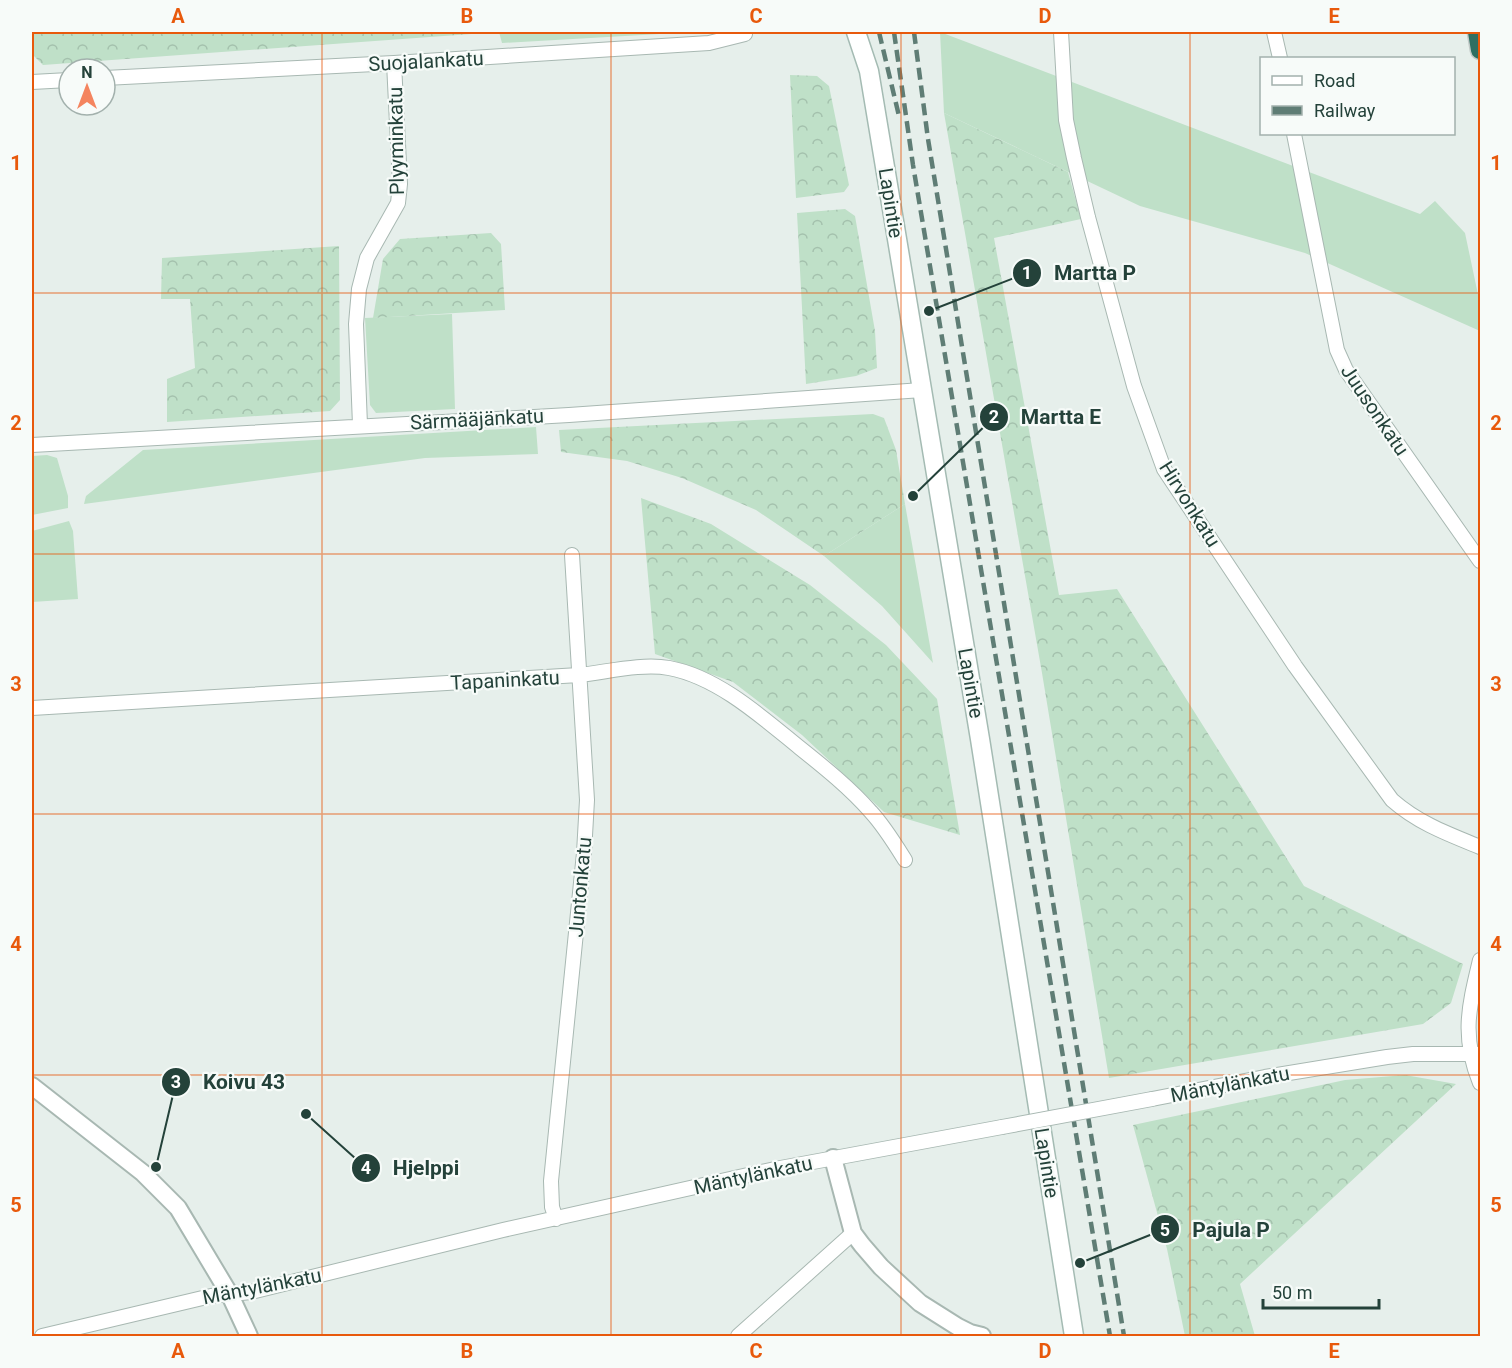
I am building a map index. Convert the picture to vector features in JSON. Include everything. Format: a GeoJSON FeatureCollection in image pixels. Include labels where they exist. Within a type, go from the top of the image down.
{"type":"FeatureCollection","features":[{"type":"Feature","properties":{"kind":"highway"},"geometry":{"type":"LineString","coordinates":[[1477,32],[1480,50]]}},
{"type":"Feature","properties":{"kind":"main road","name":"Lapintie"},"geometry":{"type":"LineString","coordinates":[[856,32],[869,71],[980,739],[1074,1336]]}},
{"type":"Feature","properties":{"kind":"street","name":"Hirvonkatu"},"geometry":{"type":"LineString","coordinates":[[1061,32],[1066,120],[1074,158],[1134,386],[1164,469],[1295,666],[1392,800],[1424,824],[1480,847]]}},
{"type":"Feature","properties":{"kind":"street"},"geometry":{"type":"LineString","coordinates":[[1274,32],[1280,57]]}},
{"type":"Feature","properties":{"kind":"street","name":"Suojalankatu"},"geometry":{"type":"LineString","coordinates":[[117,77],[709,43],[745,34]]}},
{"type":"Feature","properties":{"kind":"street","name":"Plyyminkatu"},"geometry":{"type":"LineString","coordinates":[[360,425],[356,324],[359,289],[368,258],[398,203],[400,184],[394,63]]}},
{"type":"Feature","properties":{"kind":"street"},"geometry":{"type":"LineString","coordinates":[[32,82],[57,81]]}},
{"type":"Feature","properties":{"kind":"street","name":"Juusonkatu"},"geometry":{"type":"LineString","coordinates":[[1294,135],[1337,350],[1346,370],[1480,561]]}},
{"type":"Feature","properties":{"kind":"street","name":"Särmääjänkatu"},"geometry":{"type":"LineString","coordinates":[[32,445],[560,415],[922,390]]}},
{"type":"Feature","properties":{"kind":"street","name":"Juntonkatu"},"geometry":{"type":"LineString","coordinates":[[556,1219],[552,1207],[551,1181],[584,853],[587,800],[573,555]]}},
{"type":"Feature","properties":{"kind":"street","name":"Tapaninkatu"},"geometry":{"type":"LineString","coordinates":[[32,708],[579,675],[645,666],[667,668],[692,674],[731,695],[780,731],[828,771],[871,812],[905,860]]}},
{"type":"Feature","properties":{"kind":"street"},"geometry":{"type":"LineString","coordinates":[[1480,960],[1468,1017],[1480,1083]]}},
{"type":"Feature","properties":{"kind":"street","name":"Mäntylänkatu"},"geometry":{"type":"LineString","coordinates":[[42,1336],[211,1296],[251,1292],[503,1230],[775,1169],[1265,1077],[1413,1054],[1476,1054]]}},
{"type":"Feature","properties":{"kind":"street"},"geometry":{"type":"LineString","coordinates":[[32,1086],[143,1173],[178,1208],[230,1295],[249,1336]]}},
{"type":"Feature","properties":{"kind":"street"},"geometry":{"type":"LineString","coordinates":[[833,1158],[853,1233],[881,1267],[920,1303],[974,1335]]}},
{"type":"Feature","properties":{"kind":"street"},"geometry":{"type":"LineString","coordinates":[[738,1336],[853,1233]]}},
{"type":"Feature","properties":{"kind":"green space"},"geometry":{"type":"Polygon","coordinates":[[[32,32],[499,32],[117,60],[117,57],[57,57],[57,64],[43,65],[32,54],[32,32]]]}},
{"type":"Feature","properties":{"kind":"green space"},"geometry":{"type":"Polygon","coordinates":[[[499,32],[694,32],[502,43],[499,32]]]}},
{"type":"Feature","properties":{"kind":"green space"},"geometry":{"type":"Polygon","coordinates":[[[940,32],[1420,214],[1435,201],[1465,233],[1480,304],[1480,331],[1305,253],[1140,206],[944,113],[940,32]]]}},
{"type":"Feature","properties":{"kind":"green space"},"geometry":{"type":"Polygon","coordinates":[[[790,75],[817,76],[829,86],[849,185],[844,192],[796,198],[790,75]]]}},
{"type":"Feature","properties":{"kind":"green space"},"geometry":{"type":"Polygon","coordinates":[[[944,113],[1068,172],[1081,219],[994,238],[1059,595],[1117,589],[1304,886],[1463,964],[1451,1003],[1423,1024],[1109,1078],[1042,673],[944,113]]]}},
{"type":"Feature","properties":{"kind":"green space"},"geometry":{"type":"Polygon","coordinates":[[[845,209],[855,216],[875,331],[877,368],[856,376],[806,384],[797,213],[845,209]]]}},
{"type":"Feature","properties":{"kind":"green space"},"geometry":{"type":"Polygon","coordinates":[[[491,233],[501,244],[505,310],[373,318],[383,259],[400,239],[491,233]]]}},
{"type":"Feature","properties":{"kind":"green space"},"geometry":{"type":"Polygon","coordinates":[[[339,246],[340,400],[330,411],[167,422],[167,379],[195,368],[190,299],[161,299],[162,258],[339,246]]]}},
{"type":"Feature","properties":{"kind":"green space"},"geometry":{"type":"Polygon","coordinates":[[[452,314],[455,409],[376,413],[370,405],[365,318],[452,314]]]}},
{"type":"Feature","properties":{"kind":"green space"},"geometry":{"type":"Polygon","coordinates":[[[873,414],[884,418],[896,450],[905,504],[824,556],[756,510],[682,478],[627,461],[561,452],[559,430],[873,414]]]}},
{"type":"Feature","properties":{"kind":"green space"},"geometry":{"type":"Polygon","coordinates":[[[536,427],[538,454],[425,458],[84,504],[86,496],[143,450],[536,427]]]}},
{"type":"Feature","properties":{"kind":"green space"},"geometry":{"type":"Polygon","coordinates":[[[47,455],[57,458],[68,496],[68,508],[32,515],[32,456],[47,455]]]}},
{"type":"Feature","properties":{"kind":"green space"},"geometry":{"type":"Polygon","coordinates":[[[641,498],[711,524],[810,585],[886,645],[937,699],[960,835],[884,812],[802,735],[733,682],[655,654],[641,498]]]}},
{"type":"Feature","properties":{"kind":"green space"},"geometry":{"type":"Polygon","coordinates":[[[905,504],[933,663],[882,606],[824,556],[905,504]]]}},
{"type":"Feature","properties":{"kind":"green space"},"geometry":{"type":"Polygon","coordinates":[[[69,521],[73,531],[78,599],[32,602],[32,531],[69,521]]]}},
{"type":"Feature","properties":{"kind":"green space"},"geometry":{"type":"Polygon","coordinates":[[[1405,1075],[1456,1084],[1240,1284],[1255,1336],[1185,1336],[1167,1249],[1133,1125],[1345,1080],[1405,1075]]]}},
{"type":"Feature","properties":{"kind":"railway"},"geometry":{"type":"LineString","coordinates":[[879,32],[899,116]]}},
{"type":"Feature","properties":{"kind":"railway"},"geometry":{"type":"LineString","coordinates":[[894,32],[913,165],[1110,1336]]}},
{"type":"Feature","properties":{"kind":"railway"},"geometry":{"type":"LineString","coordinates":[[914,32],[928,139],[1124,1336]]}},
{"type":"Feature","properties":{"kind":"place","name":"Martta P"},"geometry":{"type":"Point","coordinates":[929,311]}},
{"type":"Feature","properties":{"kind":"place","name":"Martta E"},"geometry":{"type":"Point","coordinates":[913,496]}},
{"type":"Feature","properties":{"kind":"place","name":"Hjelppi"},"geometry":{"type":"Point","coordinates":[306,1114]}},
{"type":"Feature","properties":{"kind":"place","name":"Koivu 43"},"geometry":{"type":"Point","coordinates":[156,1167]}},
{"type":"Feature","properties":{"kind":"place","name":"Pajula P"},"geometry":{"type":"Point","coordinates":[1080,1263]}}]}
